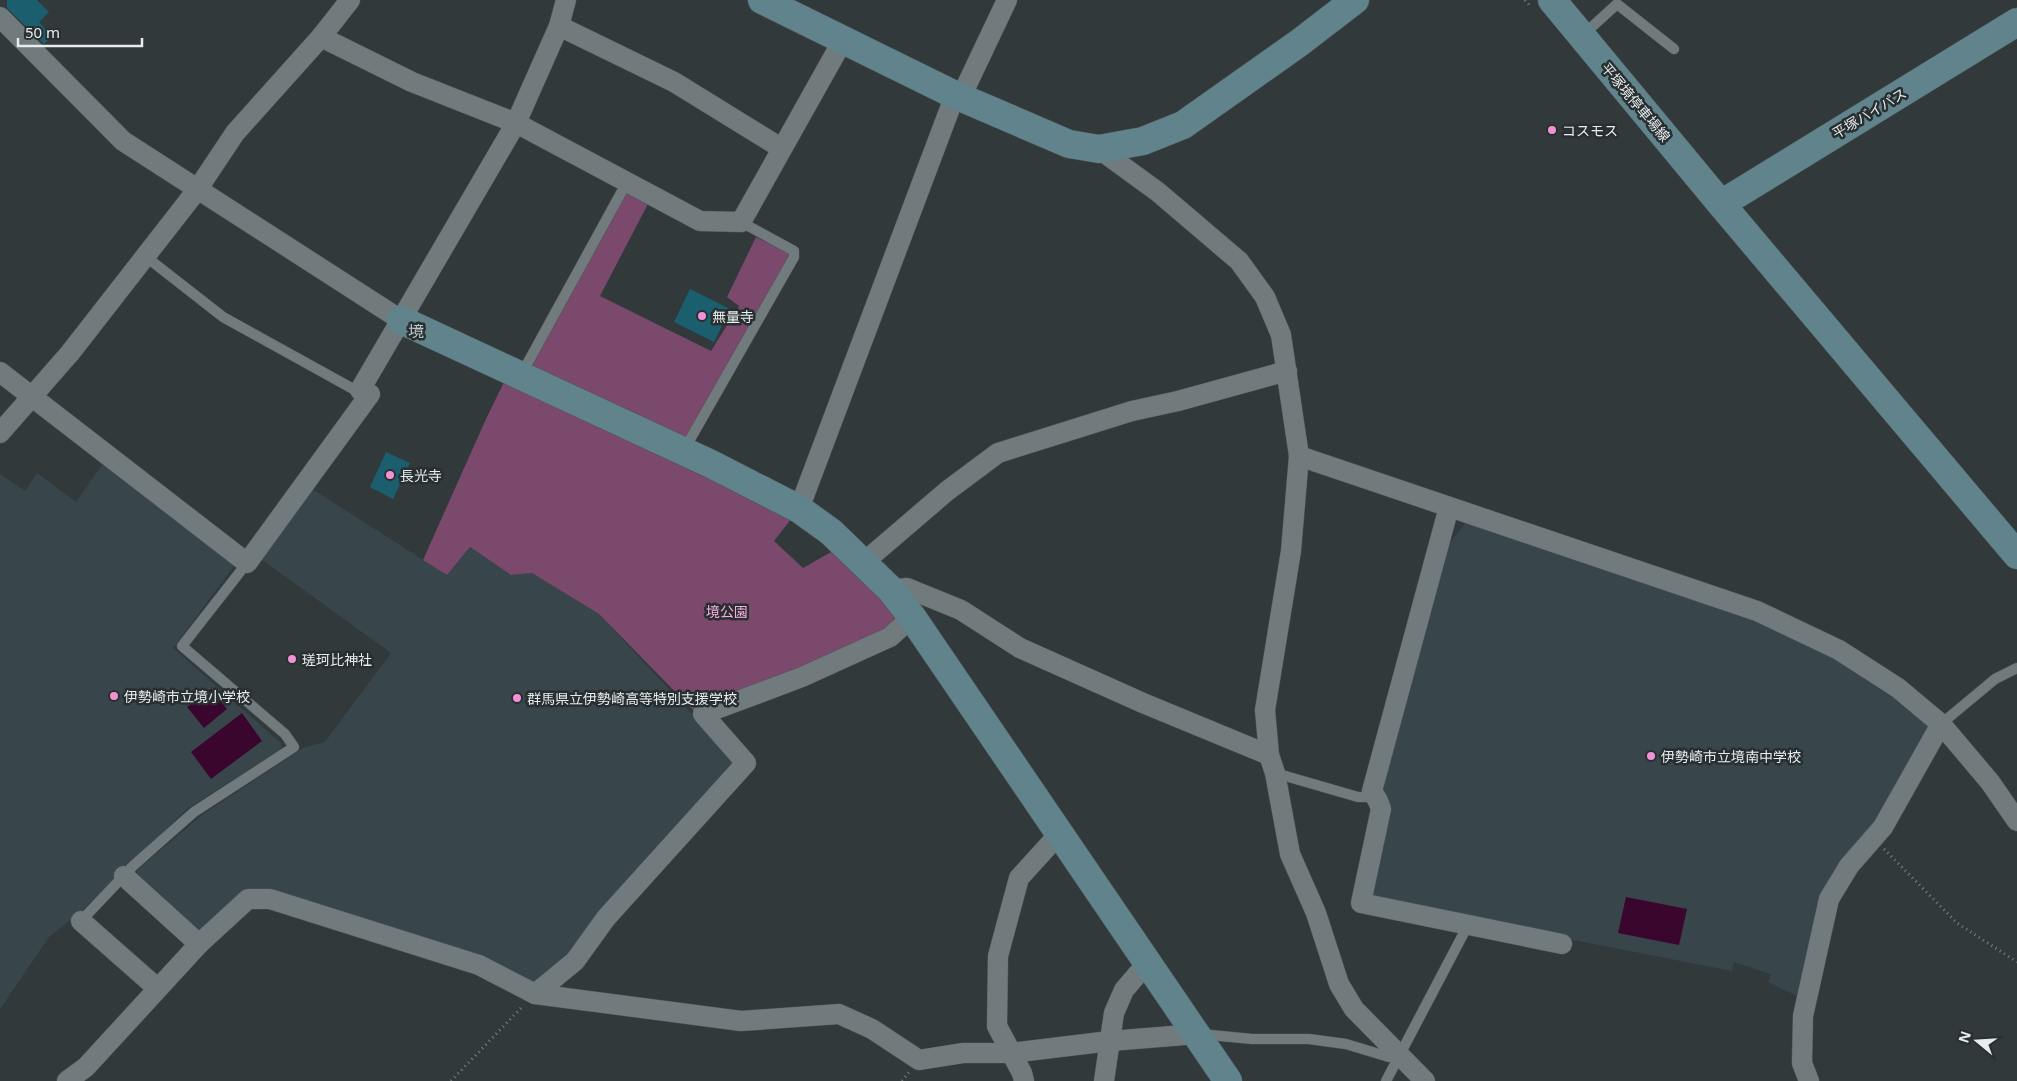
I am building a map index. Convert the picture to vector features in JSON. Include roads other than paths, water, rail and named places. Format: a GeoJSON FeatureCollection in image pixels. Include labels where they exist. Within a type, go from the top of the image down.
{"type":"FeatureCollection","features":[{"type":"Feature","properties":{"kind":"street"},"geometry":{"type":"LineString","coordinates":[[0,433],[70,354],[197,190],[235,133],[321,37],[350,0]]}},
{"type":"Feature","properties":{"kind":"street"},"geometry":{"type":"LineString","coordinates":[[0,372],[247,562],[370,394],[360,390],[516,123],[559,26],[566,0]]}},
{"type":"Feature","properties":{"kind":"street"},"geometry":{"type":"LineString","coordinates":[[762,0],[958,96],[1069,144],[1099,149],[1143,141],[1183,125],[1299,43],[1355,0]]}},
{"type":"Feature","properties":{"kind":"street"},"geometry":{"type":"LineString","coordinates":[[798,509],[958,96],[1007,0]]}},
{"type":"Feature","properties":{"kind":"street","name":"平塚境停車場線"},"geometry":{"type":"LineString","coordinates":[[1552,0],[1721,204],[2017,554]]}},
{"type":"Feature","properties":{"kind":"street"},"geometry":{"type":"LineString","coordinates":[[0,17],[123,141],[401,320],[683,451],[798,509],[832,532],[890,590],[912,617],[1228,1081]]}},
{"type":"Feature","properties":{"kind":"street","name":"平塚バイパス"},"geometry":{"type":"LineString","coordinates":[[1721,204],[2017,22]]}},
{"type":"Feature","properties":{"kind":"street"},"geometry":{"type":"LineString","coordinates":[[559,26],[674,82],[781,148]]}},
{"type":"Feature","properties":{"kind":"street"},"geometry":{"type":"LineString","coordinates":[[321,37],[412,82],[516,123],[700,221],[741,222],[842,40]]}},
{"type":"Feature","properties":{"kind":"street"},"geometry":{"type":"LineString","coordinates":[[1099,149],[1158,192],[1239,261],[1265,297],[1281,335],[1299,456],[1290,551],[1265,710],[1272,764],[1290,854],[1316,913],[1339,984],[1354,1009],[1425,1081]]}},
{"type":"Feature","properties":{"kind":"street"},"geometry":{"type":"LineString","coordinates":[[863,564],[947,491],[998,453],[1132,411],[1178,401],[1287,371]]}},
{"type":"Feature","properties":{"kind":"street"},"geometry":{"type":"LineString","coordinates":[[1299,456],[1756,611],[1839,650],[1898,688],[1941,724],[1990,782],[2017,822]]}},
{"type":"Feature","properties":{"kind":"street"},"geometry":{"type":"LineString","coordinates":[[1449,506],[1372,791],[1381,809],[1361,903],[1562,944]]}},
{"type":"Feature","properties":{"kind":"street"},"geometry":{"type":"LineString","coordinates":[[890,590],[907,588],[960,610],[1020,648],[1272,764]]}},
{"type":"Feature","properties":{"kind":"street"},"geometry":{"type":"LineString","coordinates":[[535,994],[575,961],[606,918],[746,763],[703,714],[802,677],[890,637],[912,617]]}},
{"type":"Feature","properties":{"kind":"street"},"geometry":{"type":"LineString","coordinates":[[1809,1081],[1802,1063],[1803,1016],[1830,899],[1849,866],[1883,827],[1941,724]]}},
{"type":"Feature","properties":{"kind":"street"},"geometry":{"type":"LineString","coordinates":[[1024,1081],[1022,1073],[997,1026],[998,956],[1019,878],[1059,834]]}},
{"type":"Feature","properties":{"kind":"street"},"geometry":{"type":"LineString","coordinates":[[124,876],[199,944]]}},
{"type":"Feature","properties":{"kind":"street"},"geometry":{"type":"LineString","coordinates":[[67,1081],[86,1067],[199,944],[248,900],[270,899],[479,965],[535,994],[741,1021],[839,1014],[872,1029],[919,1060],[964,1053],[1011,1053],[1110,1041],[1197,1034]]}},
{"type":"Feature","properties":{"kind":"street"},"geometry":{"type":"LineString","coordinates":[[81,921],[157,988]]}},
{"type":"Feature","properties":{"kind":"street"},"geometry":{"type":"LineString","coordinates":[[1104,1081],[1114,1013],[1124,990],[1148,962]]}},
{"type":"Feature","properties":{"kind":"lane"},"geometry":{"type":"LineString","coordinates":[[1582,36],[1617,4],[1674,49]]}},
{"type":"Feature","properties":{"kind":"lane"},"geometry":{"type":"LineString","coordinates":[[521,376],[627,182]]}},
{"type":"Feature","properties":{"kind":"lane"},"geometry":{"type":"LineString","coordinates":[[683,451],[794,257],[794,251],[741,222]]}},
{"type":"Feature","properties":{"kind":"lane"},"geometry":{"type":"LineString","coordinates":[[145,256],[223,318],[355,390],[360,390]]}},
{"type":"Feature","properties":{"kind":"lane"},"geometry":{"type":"LineString","coordinates":[[81,921],[124,876],[194,812],[294,747],[285,734],[182,646],[247,562]]}},
{"type":"Feature","properties":{"kind":"lane"},"geometry":{"type":"LineString","coordinates":[[1941,724],[1995,679],[2017,668]]}},
{"type":"Feature","properties":{"kind":"lane"},"geometry":{"type":"LineString","coordinates":[[1272,764],[1358,797],[1376,797]]}},
{"type":"Feature","properties":{"kind":"lane"},"geometry":{"type":"LineString","coordinates":[[1386,1081],[1468,925]]}},
{"type":"Feature","properties":{"kind":"lane"},"geometry":{"type":"LineString","coordinates":[[1197,1034],[1252,1039],[1309,1039],[1346,1044],[1389,1057],[1399,1054]]}},
{"type":"Feature","properties":{"kind":"place","name":"コスモス"},"geometry":{"type":"Point","coordinates":[1552,130]}},
{"type":"Feature","properties":{"kind":"place","name":"無量寺"},"geometry":{"type":"Point","coordinates":[702,316]}},
{"type":"Feature","properties":{"kind":"place","name":"長光寺"},"geometry":{"type":"Point","coordinates":[390,475]}},
{"type":"Feature","properties":{"kind":"place","name":"瑳珂比神社"},"geometry":{"type":"Point","coordinates":[292,659]}},
{"type":"Feature","properties":{"kind":"place","name":"伊勢崎市立境小学校"},"geometry":{"type":"Point","coordinates":[114,696]}},
{"type":"Feature","properties":{"kind":"place","name":"群馬県立伊勢崎高等特別支援学校"},"geometry":{"type":"Point","coordinates":[517,698]}},
{"type":"Feature","properties":{"kind":"place","name":"伊勢崎市立境南中学校"},"geometry":{"type":"Point","coordinates":[1651,756]}},
{"type":"Feature","properties":{"kind":"district","name":"境"},"geometry":{"type":"Point","coordinates":[416,331]}},
{"type":"Feature","properties":{"kind":"park label","name":"境公園"},"geometry":{"type":"Point","coordinates":[727,611]}}]}
